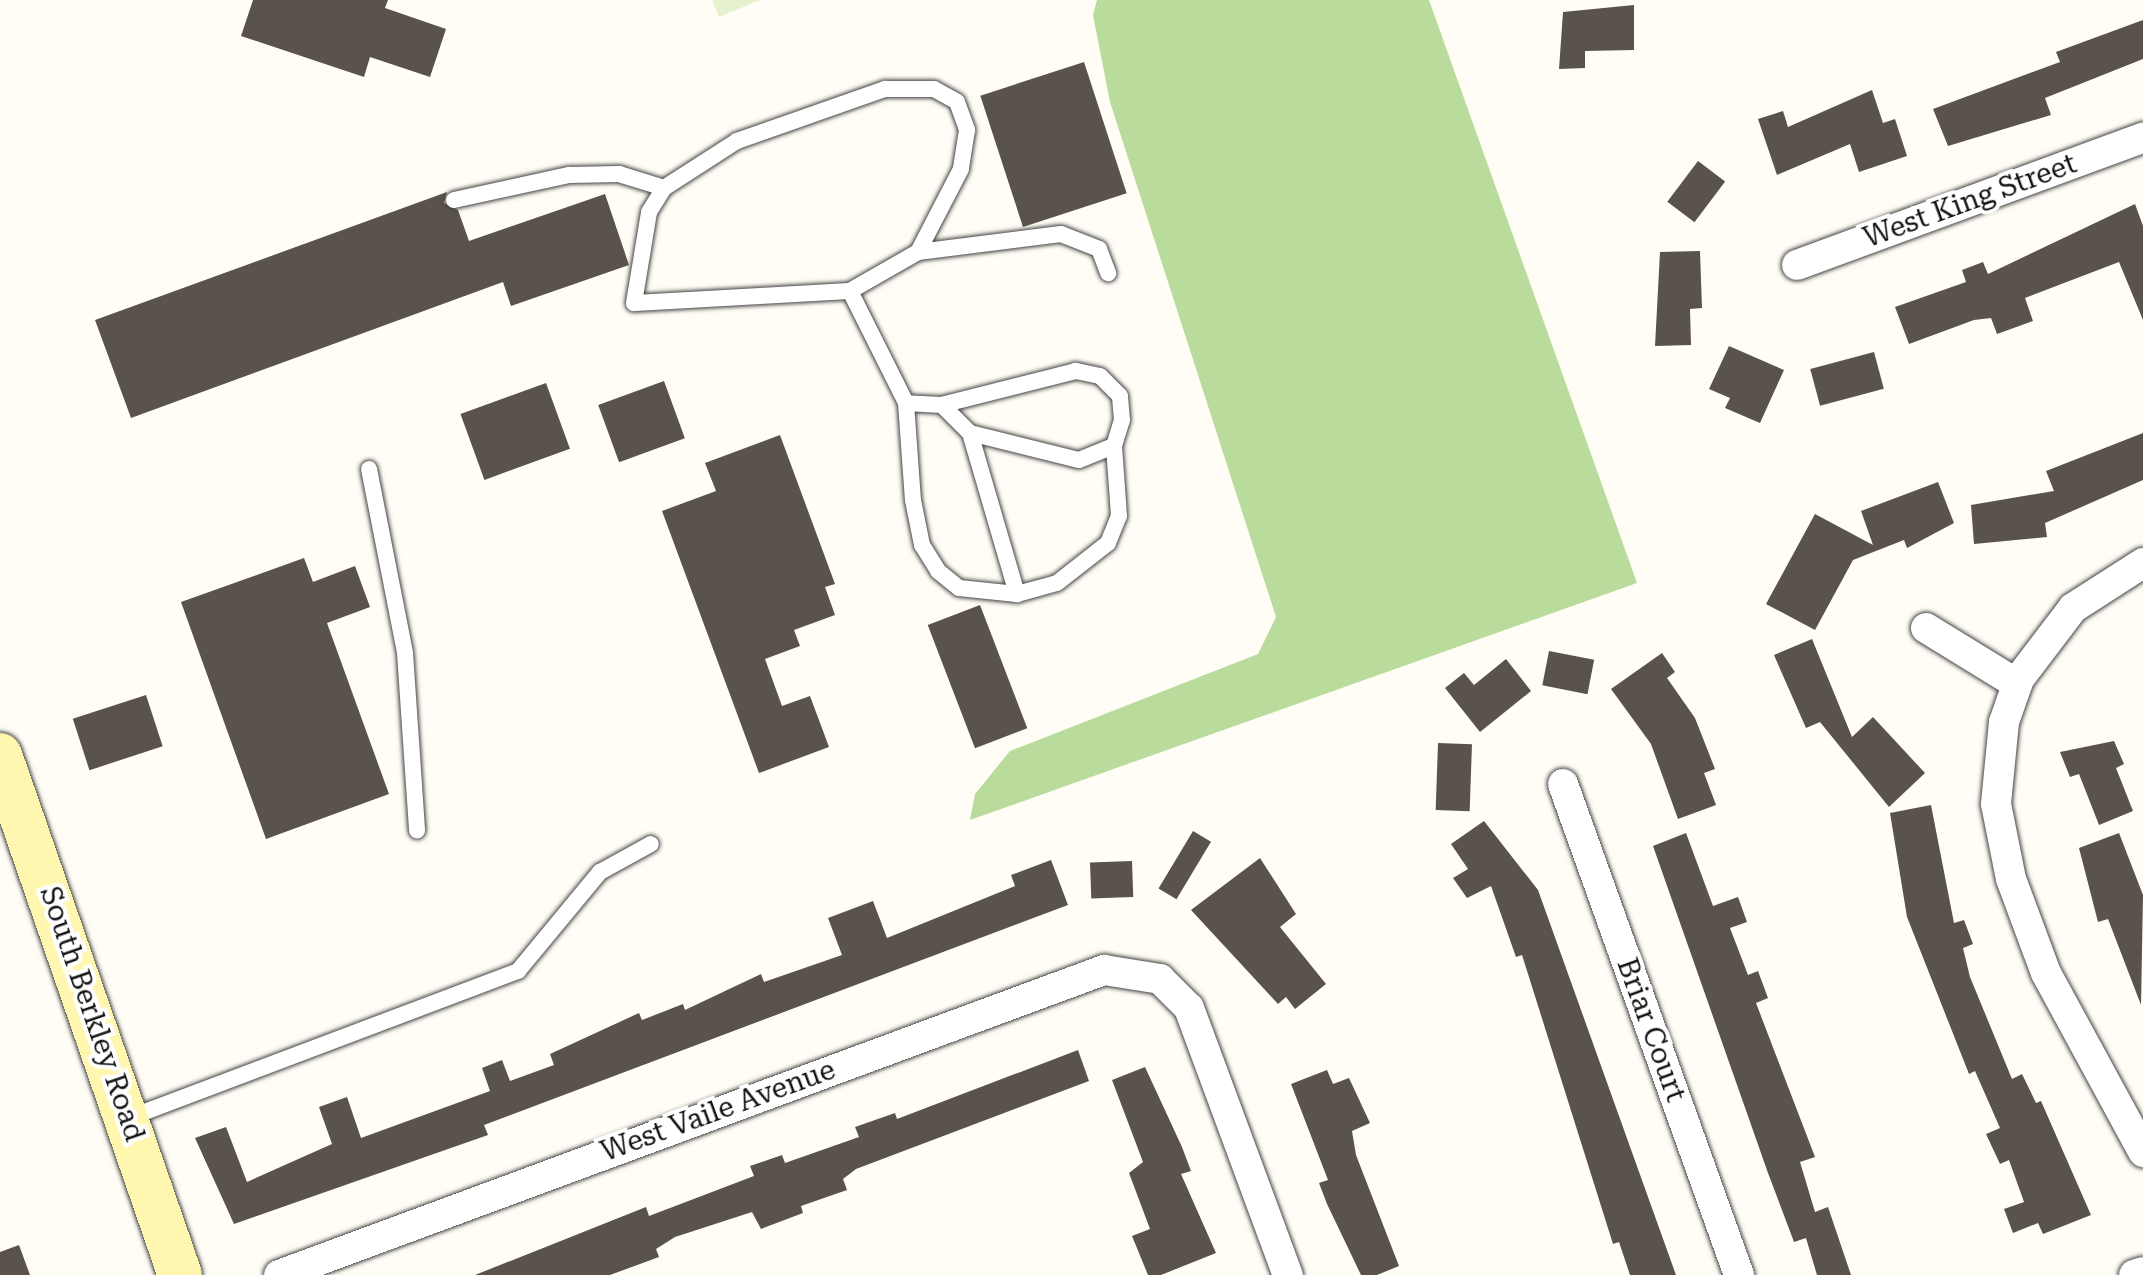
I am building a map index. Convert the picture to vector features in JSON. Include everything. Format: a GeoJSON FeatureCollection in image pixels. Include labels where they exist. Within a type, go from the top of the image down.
{"type":"FeatureCollection","features":[{"type":"Feature","properties":{"kind":"street","name":"West King Street"},"geometry":{"type":"LineString","coordinates":[[1797,265],[2143,138]]}},
{"type":"Feature","properties":{"kind":"street"},"geometry":{"type":"LineString","coordinates":[[2143,563],[2073,608],[2017,684],[1998,764],[1996,804],[2011,879],[2046,973],[2143,1152]]}},
{"type":"Feature","properties":{"kind":"street"},"geometry":{"type":"LineString","coordinates":[[1926,628],[2017,684]]}},
{"type":"Feature","properties":{"kind":"street","name":"South Berkley Road"},"geometry":{"type":"LineString","coordinates":[[0,755],[129,1118],[180,1275]]}},
{"type":"Feature","properties":{"kind":"street","name":"Briar Court"},"geometry":{"type":"LineString","coordinates":[[1563,784],[1739,1275]]}},
{"type":"Feature","properties":{"kind":"street","name":"West Vaile Avenue"},"geometry":{"type":"LineString","coordinates":[[279,1275],[1104,970],[1160,979],[1189,1008],[1288,1275]]}},
{"type":"Feature","properties":{"kind":"street"},"geometry":{"type":"LineString","coordinates":[[2134,1275],[2143,1272]]}},
{"type":"Feature","properties":{"kind":"lane"},"geometry":{"type":"LineString","coordinates":[[918,252],[961,169],[967,130],[957,102],[934,89],[885,89],[824,106],[737,141],[664,188],[649,212],[634,303],[850,291],[918,252],[1061,234],[1099,249],[1108,273]]}},
{"type":"Feature","properties":{"kind":"lane"},"geometry":{"type":"LineString","coordinates":[[454,200],[569,175],[619,174],[664,188]]}},
{"type":"Feature","properties":{"kind":"lane"},"geometry":{"type":"LineString","coordinates":[[850,291],[906,403],[913,500],[930,558],[959,588],[1017,594],[1057,583],[1108,543],[1119,516],[1114,446],[1120,396],[1100,376],[1041,376],[942,405],[906,403]]}},
{"type":"Feature","properties":{"kind":"lane"},"geometry":{"type":"LineString","coordinates":[[942,405],[970,433],[1017,594]]}},
{"type":"Feature","properties":{"kind":"lane"},"geometry":{"type":"LineString","coordinates":[[970,433],[1079,460],[1114,446]]}},
{"type":"Feature","properties":{"kind":"lane"},"geometry":{"type":"LineString","coordinates":[[369,469],[405,653],[417,831]]}},
{"type":"Feature","properties":{"kind":"lane"},"geometry":{"type":"LineString","coordinates":[[129,1118],[518,971],[600,872],[651,844]]}},
{"type":"Feature","properties":{"kind":"green space"},"geometry":{"type":"Polygon","coordinates":[[[712,0],[760,0],[719,17],[712,0]]]}},
{"type":"Feature","properties":{"kind":"green space"},"geometry":{"type":"Polygon","coordinates":[[[1097,0],[1429,0],[1637,583],[970,820],[975,794],[1010,751],[1258,654],[1276,617],[1110,102],[1093,15],[1097,0]]]}},
{"type":"Feature","properties":{"kind":"building"},"geometry":{"type":"Polygon","coordinates":[[[253,0],[388,0],[385,8],[446,29],[430,77],[370,57],[364,77],[241,36],[253,0]]]}},
{"type":"Feature","properties":{"kind":"building"},"geometry":{"type":"Polygon","coordinates":[[[1634,5],[1634,50],[1585,51],[1585,68],[1559,69],[1563,12],[1634,5]]]}},
{"type":"Feature","properties":{"kind":"building"},"geometry":{"type":"Polygon","coordinates":[[[2143,20],[2143,59],[2045,98],[2051,115],[1948,146],[1933,109],[2060,62],[2056,52],[2143,20]]]}},
{"type":"Feature","properties":{"kind":"building"},"geometry":{"type":"Polygon","coordinates":[[[1084,62],[1127,193],[1023,227],[980,96],[1084,62]]]}},
{"type":"Feature","properties":{"kind":"building"},"geometry":{"type":"Polygon","coordinates":[[[1872,90],[1883,123],[1895,119],[1907,156],[1859,172],[1850,144],[1777,175],[1758,119],[1783,111],[1788,127],[1872,90]]]}},
{"type":"Feature","properties":{"kind":"building"},"geometry":{"type":"Polygon","coordinates":[[[1698,161],[1725,181],[1694,222],[1667,202],[1698,161]]]}},
{"type":"Feature","properties":{"kind":"building"},"geometry":{"type":"Polygon","coordinates":[[[447,192],[444,203],[458,210],[469,241],[605,194],[629,265],[511,306],[503,282],[131,418],[95,320],[447,192]]]}},
{"type":"Feature","properties":{"kind":"building"},"geometry":{"type":"Polygon","coordinates":[[[2135,204],[2143,226],[2143,320],[2119,262],[2025,298],[2033,321],[1997,334],[1991,318],[1974,320],[1909,344],[1895,307],[1966,282],[1962,270],[1983,262],[1988,274],[2135,204]]]}},
{"type":"Feature","properties":{"kind":"building"},"geometry":{"type":"Polygon","coordinates":[[[1700,251],[1702,308],[1690,309],[1691,345],[1655,346],[1660,252],[1700,251]]]}},
{"type":"Feature","properties":{"kind":"building"},"geometry":{"type":"Polygon","coordinates":[[[1729,346],[1784,370],[1760,423],[1725,408],[1730,398],[1709,389],[1729,346]]]}},
{"type":"Feature","properties":{"kind":"building"},"geometry":{"type":"Polygon","coordinates":[[[1874,352],[1884,389],[1820,406],[1810,369],[1874,352]]]}},
{"type":"Feature","properties":{"kind":"building"},"geometry":{"type":"Polygon","coordinates":[[[664,381],[685,438],[619,462],[598,405],[664,381]]]}},
{"type":"Feature","properties":{"kind":"building"},"geometry":{"type":"Polygon","coordinates":[[[546,383],[570,449],[484,480],[460,414],[546,383]]]}},
{"type":"Feature","properties":{"kind":"building"},"geometry":{"type":"Polygon","coordinates":[[[2143,433],[2143,480],[2045,523],[2047,537],[1974,544],[1971,505],[2054,491],[2046,471],[2143,433]]]}},
{"type":"Feature","properties":{"kind":"building"},"geometry":{"type":"Polygon","coordinates":[[[780,435],[835,584],[825,587],[835,615],[794,630],[800,646],[765,659],[782,706],[810,696],[829,747],[759,773],[662,511],[716,491],[705,463],[780,435]]]}},
{"type":"Feature","properties":{"kind":"building"},"geometry":{"type":"Polygon","coordinates":[[[1938,482],[1954,523],[1907,548],[1904,540],[1853,560],[1815,630],[1766,604],[1815,514],[1873,545],[1861,511],[1938,482]]]}},
{"type":"Feature","properties":{"kind":"building"},"geometry":{"type":"Polygon","coordinates":[[[304,558],[313,582],[355,566],[370,607],[327,623],[389,794],[266,839],[181,602],[304,558]]]}},
{"type":"Feature","properties":{"kind":"building"},"geometry":{"type":"Polygon","coordinates":[[[980,605],[1027,728],[975,748],[928,625],[980,605]]]}},
{"type":"Feature","properties":{"kind":"building"},"geometry":{"type":"Polygon","coordinates":[[[1812,639],[1852,737],[1873,717],[1925,773],[1889,807],[1820,722],[1806,728],[1774,655],[1812,639]]]}},
{"type":"Feature","properties":{"kind":"building"},"geometry":{"type":"Polygon","coordinates":[[[1549,651],[1594,660],[1587,694],[1542,685],[1549,651]]]}},
{"type":"Feature","properties":{"kind":"building"},"geometry":{"type":"Polygon","coordinates":[[[1662,653],[1675,672],[1667,678],[1695,718],[1715,769],[1704,773],[1716,805],[1678,819],[1651,744],[1611,689],[1662,653]]]}},
{"type":"Feature","properties":{"kind":"building"},"geometry":{"type":"Polygon","coordinates":[[[1506,659],[1531,691],[1480,732],[1445,688],[1464,673],[1474,685],[1506,659]]]}},
{"type":"Feature","properties":{"kind":"building"},"geometry":{"type":"Polygon","coordinates":[[[146,695],[163,746],[89,770],[73,719],[146,695]]]}},
{"type":"Feature","properties":{"kind":"building"},"geometry":{"type":"Polygon","coordinates":[[[2114,741],[2124,764],[2116,768],[2133,811],[2099,825],[2079,774],[2070,777],[2060,752],[2114,741]]]}},
{"type":"Feature","properties":{"kind":"building"},"geometry":{"type":"Polygon","coordinates":[[[1438,743],[1472,744],[1470,811],[1436,810],[1438,743]]]}},
{"type":"Feature","properties":{"kind":"building"},"geometry":{"type":"Polygon","coordinates":[[[1931,805],[1954,923],[1964,920],[1973,944],[1963,948],[1970,977],[2012,1079],[2022,1074],[2036,1103],[2041,1101],[2091,1215],[2043,1234],[2038,1223],[2013,1233],[2004,1209],[2024,1202],[2009,1160],[2000,1164],[1986,1134],[2000,1128],[1975,1071],[1969,1074],[1907,917],[1890,813],[1931,805]]]}},
{"type":"Feature","properties":{"kind":"building"},"geometry":{"type":"Polygon","coordinates":[[[1484,821],[1538,890],[1676,1275],[1630,1275],[1619,1242],[1613,1244],[1522,955],[1516,957],[1491,886],[1467,898],[1453,878],[1468,869],[1451,844],[1484,821]]]}},
{"type":"Feature","properties":{"kind":"building"},"geometry":{"type":"Polygon","coordinates":[[[1193,831],[1211,842],[1176,899],[1158,888],[1193,831]]]}},
{"type":"Feature","properties":{"kind":"building"},"geometry":{"type":"Polygon","coordinates":[[[1686,833],[1713,906],[1738,897],[1747,922],[1730,928],[1748,975],[1758,971],[1768,998],[1756,1003],[1815,1157],[1800,1162],[1815,1212],[1828,1207],[1851,1275],[1817,1275],[1806,1238],[1794,1242],[1768,1173],[1653,846],[1686,833]]]}},
{"type":"Feature","properties":{"kind":"building"},"geometry":{"type":"Polygon","coordinates":[[[2119,833],[2143,895],[2141,1005],[2108,919],[2098,922],[2079,848],[2119,833]]]}},
{"type":"Feature","properties":{"kind":"building"},"geometry":{"type":"Polygon","coordinates":[[[1260,858],[1296,914],[1280,927],[1326,984],[1295,1009],[1286,997],[1278,1004],[1191,910],[1260,858]]]}},
{"type":"Feature","properties":{"kind":"building"},"geometry":{"type":"Polygon","coordinates":[[[1051,860],[1068,905],[484,1125],[488,1135],[234,1224],[195,1138],[226,1127],[247,1182],[332,1144],[319,1107],[347,1097],[361,1138],[490,1091],[482,1068],[502,1060],[510,1081],[554,1065],[550,1054],[639,1013],[642,1020],[683,1004],[685,1010],[761,974],[764,982],[842,955],[828,918],[873,901],[887,938],[1015,886],[1011,875],[1051,860]]]}},
{"type":"Feature","properties":{"kind":"building"},"geometry":{"type":"Polygon","coordinates":[[[1132,861],[1133,897],[1091,898],[1090,862],[1132,861]]]}},
{"type":"Feature","properties":{"kind":"building"},"geometry":{"type":"Polygon","coordinates":[[[1078,1050],[1089,1081],[856,1169],[843,1179],[847,1190],[801,1206],[803,1213],[761,1229],[752,1212],[675,1237],[656,1249],[659,1257],[610,1275],[475,1275],[646,1207],[649,1216],[754,1176],[750,1166],[782,1155],[785,1163],[859,1137],[855,1127],[895,1113],[897,1119],[1078,1050]]]}},
{"type":"Feature","properties":{"kind":"building"},"geometry":{"type":"Polygon","coordinates":[[[1145,1067],[1182,1147],[1191,1171],[1181,1174],[1216,1253],[1161,1275],[1148,1275],[1132,1236],[1150,1229],[1129,1173],[1143,1162],[1112,1080],[1145,1067]]]}},
{"type":"Feature","properties":{"kind":"building"},"geometry":{"type":"Polygon","coordinates":[[[1327,1070],[1333,1084],[1349,1078],[1370,1123],[1352,1131],[1356,1155],[1399,1266],[1377,1275],[1361,1275],[1327,1204],[1319,1183],[1328,1180],[1291,1084],[1327,1070]]]}},
{"type":"Feature","properties":{"kind":"building"},"geometry":{"type":"Polygon","coordinates":[[[19,1245],[30,1275],[0,1275],[0,1252],[19,1245]]]}}]}
